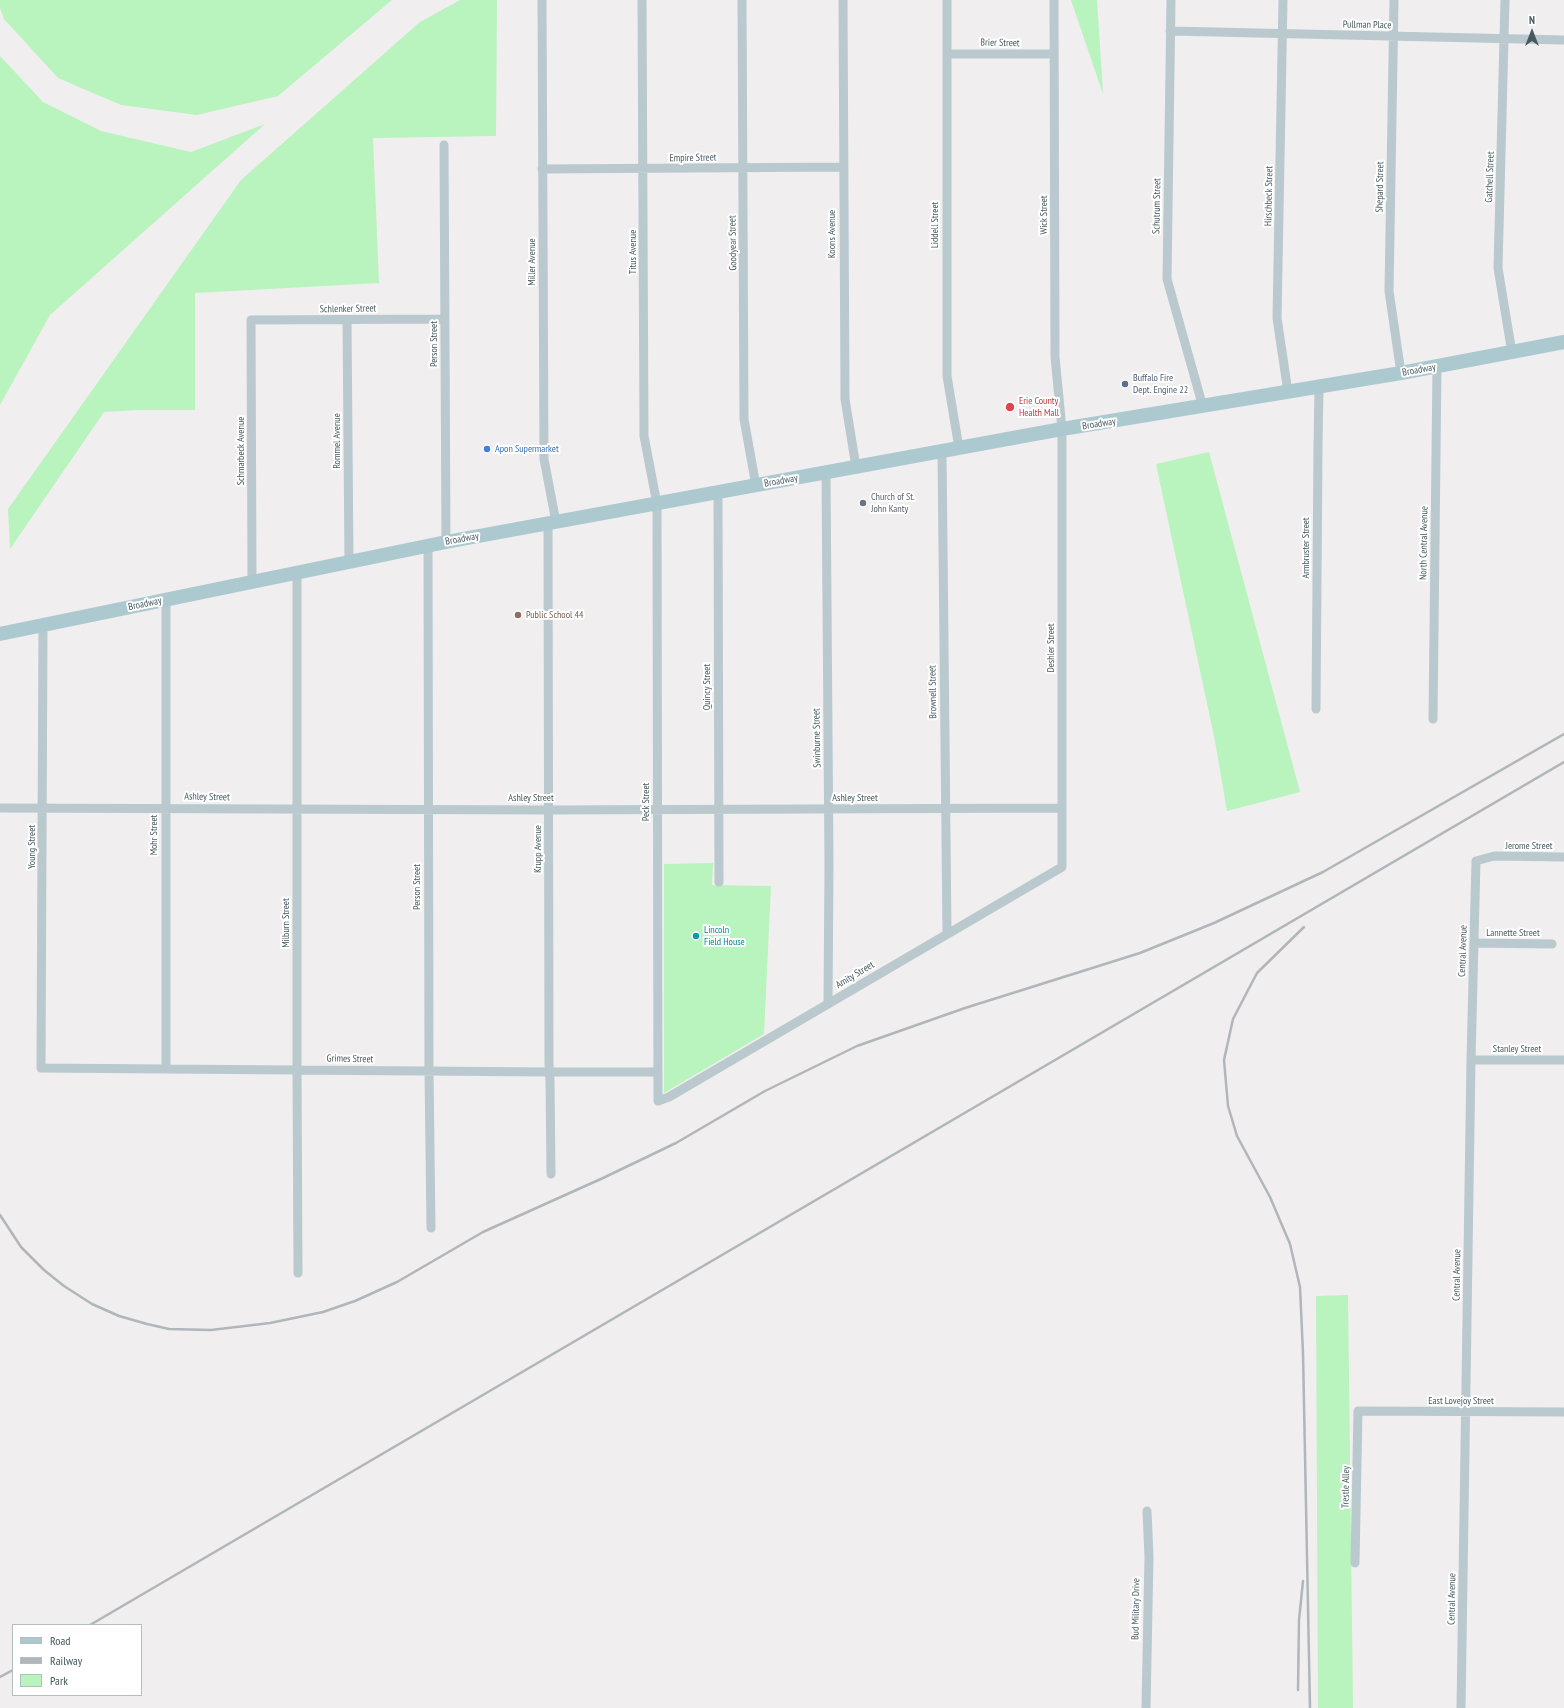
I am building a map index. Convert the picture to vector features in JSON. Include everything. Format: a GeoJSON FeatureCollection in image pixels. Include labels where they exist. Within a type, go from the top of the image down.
{"type":"FeatureCollection","features":[{"type":"Feature","properties":{"kind":"main road","name":"Broadway"},"geometry":{"type":"LineString","coordinates":[[0,634],[446,542],[942,451],[1401,373],[1564,342]]}},
{"type":"Feature","properties":{"kind":"street","name":"Miller Avenue"},"geometry":{"type":"LineString","coordinates":[[542,0],[544,459],[552,523]]}},
{"type":"Feature","properties":{"kind":"street","name":"Titus Avenue"},"geometry":{"type":"LineString","coordinates":[[642,0],[644,436],[657,504]]}},
{"type":"Feature","properties":{"kind":"street","name":"Goodyear Street"},"geometry":{"type":"LineString","coordinates":[[742,0],[744,419],[756,486]]}},
{"type":"Feature","properties":{"kind":"street","name":"Koons Avenue"},"geometry":{"type":"LineString","coordinates":[[843,0],[844,399],[856,467]]}},
{"type":"Feature","properties":{"kind":"street","name":"Liddell Street"},"geometry":{"type":"LineString","coordinates":[[946,0],[947,376],[959,448]]}},
{"type":"Feature","properties":{"kind":"street","name":"Wick Street"},"geometry":{"type":"LineString","coordinates":[[1054,0],[1054,357],[1062,430]]}},
{"type":"Feature","properties":{"kind":"street","name":"Schutrum Street"},"geometry":{"type":"LineString","coordinates":[[1171,0],[1167,279],[1203,407]]}},
{"type":"Feature","properties":{"kind":"street","name":"Hirschbeck Street"},"geometry":{"type":"LineString","coordinates":[[1283,0],[1277,318],[1288,392]]}},
{"type":"Feature","properties":{"kind":"street","name":"Shepard Street"},"geometry":{"type":"LineString","coordinates":[[1394,0],[1389,291],[1401,373]]}},
{"type":"Feature","properties":{"kind":"street","name":"Gatchell Street"},"geometry":{"type":"LineString","coordinates":[[1505,0],[1498,268],[1512,353]]}},
{"type":"Feature","properties":{"kind":"street","name":"Pullman Place"},"geometry":{"type":"LineString","coordinates":[[1170,31],[1564,40]]}},
{"type":"Feature","properties":{"kind":"street","name":"Brier Street"},"geometry":{"type":"LineString","coordinates":[[947,54],[1054,54]]}},
{"type":"Feature","properties":{"kind":"street","name":"Person Street"},"geometry":{"type":"LineString","coordinates":[[444,145],[446,542]]}},
{"type":"Feature","properties":{"kind":"street","name":"Empire Street"},"geometry":{"type":"LineString","coordinates":[[542,169],[843,167]]}},
{"type":"Feature","properties":{"kind":"street","name":"Schlenker Street"},"geometry":{"type":"LineString","coordinates":[[251,320],[444,319]]}},
{"type":"Feature","properties":{"kind":"street","name":"Schmarbeck Avenue"},"geometry":{"type":"LineString","coordinates":[[251,320],[252,582]]}},
{"type":"Feature","properties":{"kind":"street","name":"Rommel Avenue"},"geometry":{"type":"LineString","coordinates":[[347,320],[349,562]]}},
{"type":"Feature","properties":{"kind":"street","name":"North Central Avenue"},"geometry":{"type":"LineString","coordinates":[[1433,719],[1437,366]]}},
{"type":"Feature","properties":{"kind":"street","name":"Armbruster Street"},"geometry":{"type":"LineString","coordinates":[[1316,709],[1319,387]]}},
{"type":"Feature","properties":{"kind":"street","name":"Deshler Street"},"geometry":{"type":"LineString","coordinates":[[1062,430],[1062,867]]}},
{"type":"Feature","properties":{"kind":"street","name":"Brownell Street"},"geometry":{"type":"LineString","coordinates":[[942,451],[947,933]]}},
{"type":"Feature","properties":{"kind":"street","name":"Swinburne Street"},"geometry":{"type":"LineString","coordinates":[[826,473],[828,1004]]}},
{"type":"Feature","properties":{"kind":"street","name":"Quincy Street"},"geometry":{"type":"LineString","coordinates":[[718,492],[718,882]]}},
{"type":"Feature","properties":{"kind":"street","name":"Peck Street"},"geometry":{"type":"LineString","coordinates":[[657,504],[658,1101]]}},
{"type":"Feature","properties":{"kind":"street","name":"Krupp Avenue"},"geometry":{"type":"LineString","coordinates":[[551,1174],[549,1072],[549,810],[552,523]]}},
{"type":"Feature","properties":{"kind":"street","name":"Person Street"},"geometry":{"type":"LineString","coordinates":[[428,546],[429,1071],[431,1228]]}},
{"type":"Feature","properties":{"kind":"street","name":"Milburn Street"},"geometry":{"type":"LineString","coordinates":[[297,573],[298,1273]]}},
{"type":"Feature","properties":{"kind":"street","name":"Mohr Street"},"geometry":{"type":"LineString","coordinates":[[166,600],[166,1069]]}},
{"type":"Feature","properties":{"kind":"street","name":"Young Street"},"geometry":{"type":"LineString","coordinates":[[41,1068],[44,625]]}},
{"type":"Feature","properties":{"kind":"street","name":"Ashley Street"},"geometry":{"type":"LineString","coordinates":[[0,808],[828,810],[1062,808]]}},
{"type":"Feature","properties":{"kind":"street","name":"Jerome Street"},"geometry":{"type":"LineString","coordinates":[[1494,856],[1564,857]]}},
{"type":"Feature","properties":{"kind":"street","name":"Central Avenue"},"geometry":{"type":"LineString","coordinates":[[1461,1708],[1470,1060],[1475,943],[1476,861],[1494,856]]}},
{"type":"Feature","properties":{"kind":"street","name":"Amity Street"},"geometry":{"type":"LineString","coordinates":[[658,1101],[828,1004],[1062,867]]}},
{"type":"Feature","properties":{"kind":"street","name":"Lannette Street"},"geometry":{"type":"LineString","coordinates":[[1475,943],[1552,944]]}},
{"type":"Feature","properties":{"kind":"street","name":"Stanley Street"},"geometry":{"type":"LineString","coordinates":[[1470,1060],[1564,1060]]}},
{"type":"Feature","properties":{"kind":"street","name":"Grimes Street"},"geometry":{"type":"LineString","coordinates":[[41,1068],[658,1072]]}},
{"type":"Feature","properties":{"kind":"street","name":"East Lovejoy Street"},"geometry":{"type":"LineString","coordinates":[[1358,1411],[1564,1412]]}},
{"type":"Feature","properties":{"kind":"street","name":"Trestle Alley"},"geometry":{"type":"LineString","coordinates":[[1355,1563],[1358,1411]]}},
{"type":"Feature","properties":{"kind":"street","name":"Bud Military Drive"},"geometry":{"type":"LineString","coordinates":[[1146,1708],[1149,1557],[1147,1511]]}},
{"type":"Feature","properties":{"kind":"green space"},"geometry":{"type":"Polygon","coordinates":[[[0,0],[392,0],[278,96],[197,115],[121,105],[58,78],[4,19],[0,8],[0,0]]]}},
{"type":"Feature","properties":{"kind":"green space"},"geometry":{"type":"Polygon","coordinates":[[[460,0],[497,0],[496,136],[373,138],[379,283],[195,293],[195,410],[137,410],[104,412],[10,549],[8,509],[241,180],[420,22],[460,0]]]}},
{"type":"Feature","properties":{"kind":"green space"},"geometry":{"type":"Polygon","coordinates":[[[1071,0],[1097,0],[1103,94],[1071,0]]]}},
{"type":"Feature","properties":{"kind":"green space"},"geometry":{"type":"Polygon","coordinates":[[[0,56],[43,102],[101,131],[191,152],[265,124],[50,315],[0,405],[0,56]]]}},
{"type":"Feature","properties":{"kind":"green space"},"geometry":{"type":"Polygon","coordinates":[[[1209,452],[1300,792],[1227,811],[1215,741],[1156,464],[1209,452]]]}},
{"type":"Feature","properties":{"kind":"green space"},"geometry":{"type":"Polygon","coordinates":[[[713,863],[712,885],[771,886],[764,1034],[664,1093],[664,864],[713,863]]]}},
{"type":"Feature","properties":{"kind":"green space"},"geometry":{"type":"Polygon","coordinates":[[[1348,1295],[1353,1708],[1318,1708],[1316,1296],[1348,1295]]]}},
{"type":"Feature","properties":{"kind":"railway"},"geometry":{"type":"LineString","coordinates":[[0,1215],[21,1247],[44,1270],[64,1286],[92,1304],[119,1316],[169,1329],[211,1330],[270,1323],[323,1312],[355,1301],[397,1282],[483,1232],[603,1178],[676,1143],[765,1091],[857,1046],[965,1008],[1140,953],[1214,923],[1323,872],[1564,734]]}},
{"type":"Feature","properties":{"kind":"railway"},"geometry":{"type":"LineString","coordinates":[[92,1624],[1564,762]]}},
{"type":"Feature","properties":{"kind":"railway"},"geometry":{"type":"LineString","coordinates":[[1304,927],[1257,973],[1233,1019],[1224,1060],[1228,1106],[1237,1136],[1270,1197],[1290,1244],[1300,1287],[1303,1353],[1310,1708]]}},
{"type":"Feature","properties":{"kind":"railway"},"geometry":{"type":"LineString","coordinates":[[1298,1690],[1299,1620],[1303,1581]]}},
{"type":"Feature","properties":{"kind":"railway"},"geometry":{"type":"LineString","coordinates":[[0,1677],[12,1671]]}},
{"type":"Feature","properties":{"kind":"place","name":"Buffalo Fire Dept. Engine 22"},"geometry":{"type":"Point","coordinates":[1125,384]}},
{"type":"Feature","properties":{"kind":"place","name":"Erie County Health Mall"},"geometry":{"type":"Point","coordinates":[1010,407]}},
{"type":"Feature","properties":{"kind":"place","name":"Apon Supermarket"},"geometry":{"type":"Point","coordinates":[487,449]}},
{"type":"Feature","properties":{"kind":"place","name":"Church of St. John Kanty"},"geometry":{"type":"Point","coordinates":[863,503]}},
{"type":"Feature","properties":{"kind":"place","name":"Public School 44"},"geometry":{"type":"Point","coordinates":[518,615]}},
{"type":"Feature","properties":{"kind":"place","name":"Lincoln Field House"},"geometry":{"type":"Point","coordinates":[696,936]}}]}
